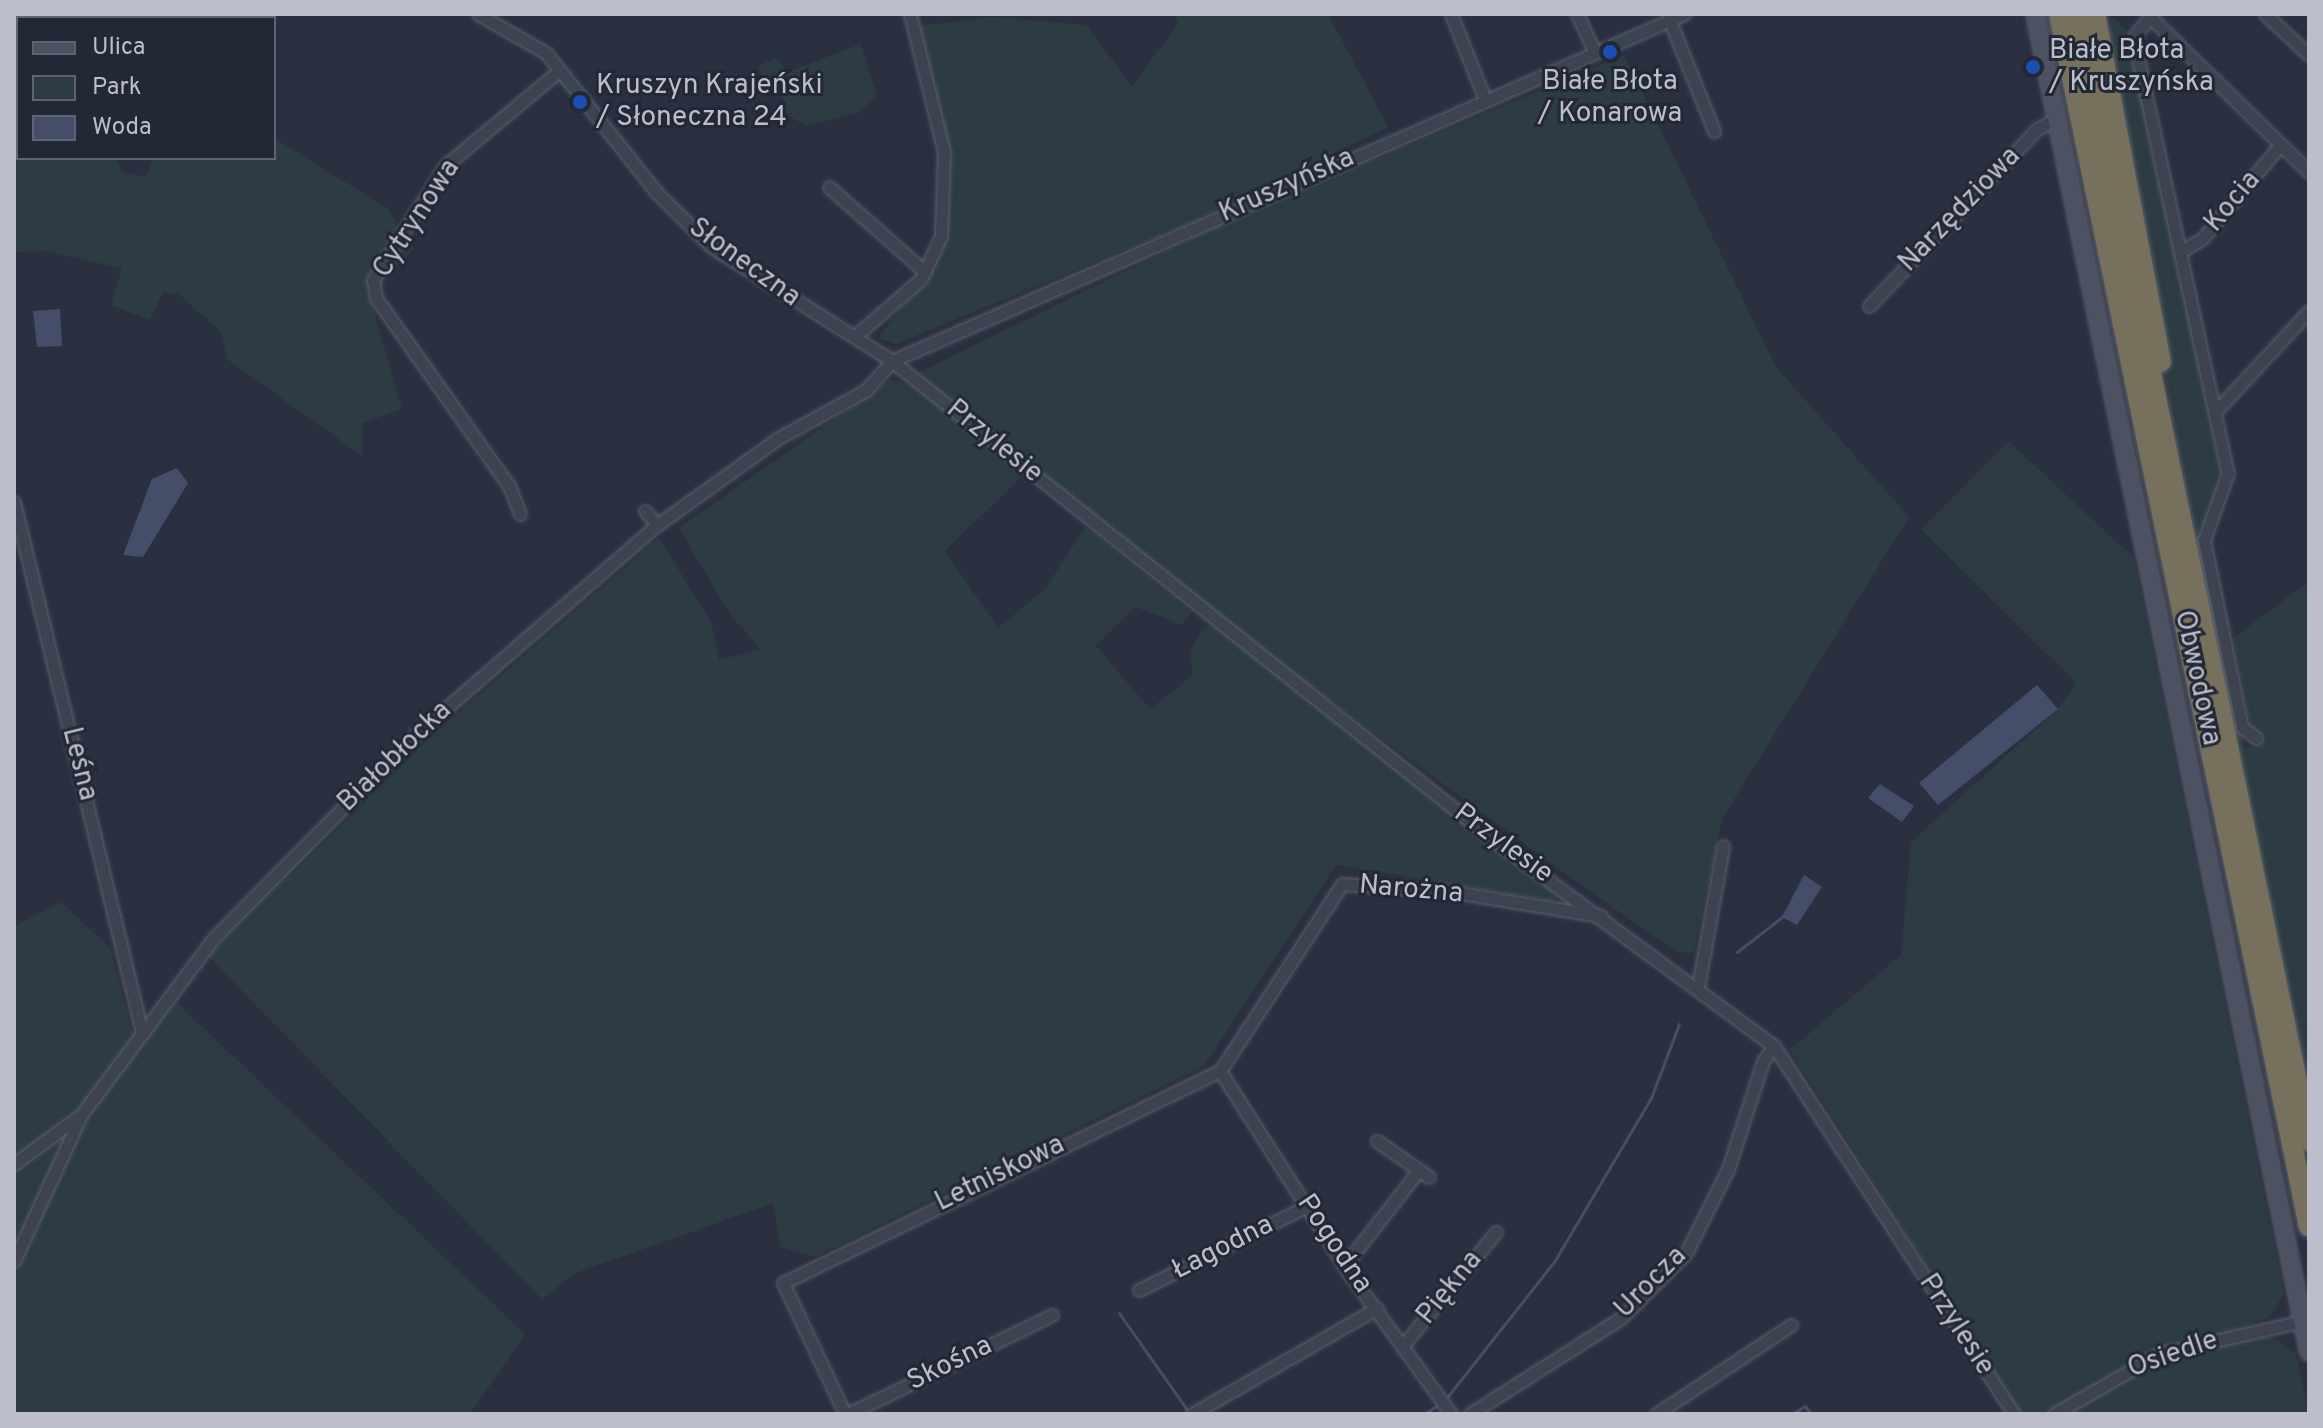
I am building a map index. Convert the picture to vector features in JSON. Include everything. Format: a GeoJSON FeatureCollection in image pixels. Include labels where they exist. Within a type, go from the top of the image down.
{"type":"FeatureCollection","features":[{"type":"Feature","properties":{"kind":"highway"},"geometry":{"type":"LineString","coordinates":[[2059,14],[2309,1227]]}},
{"type":"Feature","properties":{"kind":"highway"},"geometry":{"type":"LineString","coordinates":[[2077,14],[2309,1140]]}},
{"type":"Feature","properties":{"kind":"highway"},"geometry":{"type":"LineString","coordinates":[[2095,14],[2148,275],[2167,446]]}},
{"type":"Feature","properties":{"kind":"street","name":"Słoneczna"},"geometry":{"type":"LineString","coordinates":[[478,14],[533,42],[699,236],[892,361]]}},
{"type":"Feature","properties":{"kind":"street"},"geometry":{"type":"LineString","coordinates":[[854,337],[925,272],[941,236],[944,152],[910,14]]}},
{"type":"Feature","properties":{"kind":"street"},"geometry":{"type":"LineString","coordinates":[[1451,14],[1484,97]]}},
{"type":"Feature","properties":{"kind":"street"},"geometry":{"type":"LineString","coordinates":[[1577,14],[1594,50]]}},
{"type":"Feature","properties":{"kind":"street","name":"Kruszyńska"},"geometry":{"type":"LineString","coordinates":[[892,361],[1484,97],[1684,14]]}},
{"type":"Feature","properties":{"kind":"street","name":"Obwodowa"},"geometry":{"type":"LineString","coordinates":[[2035,14],[2309,1352]]}},
{"type":"Feature","properties":{"kind":"street"},"geometry":{"type":"LineString","coordinates":[[2265,14],[2309,54]]}},
{"type":"Feature","properties":{"kind":"street"},"geometry":{"type":"LineString","coordinates":[[2256,738],[2242,727],[2204,540],[2228,473],[2136,49],[2135,35],[2151,15],[2309,172]]}},
{"type":"Feature","properties":{"kind":"street"},"geometry":{"type":"LineString","coordinates":[[1669,19],[1714,131]]}},
{"type":"Feature","properties":{"kind":"street","name":"Cytrynowa"},"geometry":{"type":"LineString","coordinates":[[520,514],[509,486],[376,298],[373,280],[446,165],[560,70]]}},
{"type":"Feature","properties":{"kind":"street","name":"Narzędziowa"},"geometry":{"type":"LineString","coordinates":[[1869,306],[2037,129],[2056,119]]}},
{"type":"Feature","properties":{"kind":"street","name":"Kocia"},"geometry":{"type":"LineString","coordinates":[[2180,252],[2202,239],[2280,145]]}},
{"type":"Feature","properties":{"kind":"street"},"geometry":{"type":"LineString","coordinates":[[829,187],[925,272]]}},
{"type":"Feature","properties":{"kind":"street"},"geometry":{"type":"LineString","coordinates":[[2215,412],[2309,311]]}},
{"type":"Feature","properties":{"kind":"street","name":"Białobłocka"},"geometry":{"type":"LineString","coordinates":[[14,1261],[81,1115],[141,1028],[231,918],[443,710],[657,525],[801,424],[866,390],[892,361]]}},
{"type":"Feature","properties":{"kind":"street","name":"Przylesie"},"geometry":{"type":"LineString","coordinates":[[892,361],[1492,839],[1606,917],[1774,1046],[2014,1414]]}},
{"type":"Feature","properties":{"kind":"street","name":"Leśna"},"geometry":{"type":"LineString","coordinates":[[14,502],[141,1028]]}},
{"type":"Feature","properties":{"kind":"street"},"geometry":{"type":"LineString","coordinates":[[645,511],[657,525]]}},
{"type":"Feature","properties":{"kind":"street"},"geometry":{"type":"LineString","coordinates":[[433,700],[443,710]]}},
{"type":"Feature","properties":{"kind":"street"},"geometry":{"type":"LineString","coordinates":[[322,807],[327,822]]}},
{"type":"Feature","properties":{"kind":"street"},"geometry":{"type":"LineString","coordinates":[[1698,987],[1723,846]]}},
{"type":"Feature","properties":{"kind":"street","name":"Narożna"},"geometry":{"type":"LineString","coordinates":[[1220,1071],[1342,884],[1448,891],[1606,917]]}},
{"type":"Feature","properties":{"kind":"street"},"geometry":{"type":"LineString","coordinates":[[226,905],[231,918]]}},
{"type":"Feature","properties":{"kind":"street","name":"Urocza"},"geometry":{"type":"LineString","coordinates":[[1470,1414],[1622,1317],[1686,1253],[1728,1169],[1763,1061],[1774,1046]]}},
{"type":"Feature","properties":{"kind":"street","name":"Pogodna"},"geometry":{"type":"LineString","coordinates":[[1220,1071],[1344,1266],[1404,1344],[1451,1414]]}},
{"type":"Feature","properties":{"kind":"street","name":"Letniskowa"},"geometry":{"type":"LineString","coordinates":[[846,1414],[783,1283],[1220,1071]]}},
{"type":"Feature","properties":{"kind":"street"},"geometry":{"type":"LineString","coordinates":[[14,1164],[81,1115]]}},
{"type":"Feature","properties":{"kind":"street"},"geometry":{"type":"LineString","coordinates":[[1344,1266],[1424,1173],[1377,1141]]}},
{"type":"Feature","properties":{"kind":"street","name":"Łagodna"},"geometry":{"type":"LineString","coordinates":[[1139,1290],[1307,1206]]}},
{"type":"Feature","properties":{"kind":"street","name":"Piękna"},"geometry":{"type":"LineString","coordinates":[[1404,1344],[1496,1232]]}},
{"type":"Feature","properties":{"kind":"street"},"geometry":{"type":"LineString","coordinates":[[1192,1414],[1377,1308]]}},
{"type":"Feature","properties":{"kind":"street","name":"Skośna"},"geometry":{"type":"LineString","coordinates":[[846,1414],[1052,1315]]}},
{"type":"Feature","properties":{"kind":"street","name":"Osiedle"},"geometry":{"type":"LineString","coordinates":[[2054,1414],[2161,1353],[2303,1321]]}},
{"type":"Feature","properties":{"kind":"street"},"geometry":{"type":"LineString","coordinates":[[1656,1414],[1791,1325]]}},
{"type":"Feature","properties":{"kind":"green space"},"geometry":{"type":"Polygon","coordinates":[[[1175,14],[1328,14],[1388,127],[1201,218],[1210,229],[1624,55],[1776,367],[1909,517],[1722,819],[1694,952],[1678,953],[1261,650],[1557,892],[1555,901],[1336,865],[1204,1066],[814,1257],[781,1247],[773,1203],[576,1273],[542,1299],[208,956],[433,735],[659,538],[711,622],[719,660],[761,649],[731,616],[679,528],[891,379],[914,386],[1023,475],[945,551],[998,628],[1045,589],[1086,526],[1192,612],[1182,625],[1136,607],[1096,646],[1150,709],[1193,675],[1190,652],[1203,627],[1214,624],[916,374],[1209,230],[1200,219],[896,344],[878,338],[943,251],[947,151],[919,26],[992,17],[1086,25],[1132,86],[1178,24],[1175,14]]]}},
{"type":"Feature","properties":{"kind":"green space"},"geometry":{"type":"Polygon","coordinates":[[[2112,17],[2130,33],[2220,465],[2219,490],[2199,532],[2245,747],[2255,747],[2233,638],[2309,581],[2309,1097],[2172,424],[2151,248],[2108,37],[2112,17]]]}},
{"type":"Feature","properties":{"kind":"green space"},"geometry":{"type":"Polygon","coordinates":[[[861,44],[877,96],[858,113],[806,126],[789,116],[777,83],[766,87],[758,67],[774,58],[788,72],[861,44]]]}},
{"type":"Feature","properties":{"kind":"green space"},"geometry":{"type":"Polygon","coordinates":[[[14,110],[16,160],[116,160],[123,172],[146,177],[153,160],[276,160],[276,139],[387,208],[414,249],[369,294],[402,409],[362,423],[362,456],[227,359],[221,332],[179,294],[163,292],[150,320],[111,305],[122,268],[44,251],[14,252],[14,110]]]}},
{"type":"Feature","properties":{"kind":"green space"},"geometry":{"type":"Polygon","coordinates":[[[2008,441],[2134,558],[2284,1294],[2270,1316],[2246,1325],[2250,1340],[2271,1336],[2296,1353],[2309,1414],[2021,1414],[1790,1050],[1901,955],[1911,842],[2058,709],[2076,683],[1921,529],[2008,441]]]}},
{"type":"Feature","properties":{"kind":"green space"},"geometry":{"type":"Polygon","coordinates":[[[61,902],[110,948],[132,1030],[142,1040],[176,1002],[525,1334],[470,1414],[14,1414],[14,926],[61,902]]]}},
{"type":"Feature","properties":{"kind":"water"},"geometry":{"type":"Polygon","coordinates":[[[60,309],[62,346],[37,347],[33,311],[60,309]]]}},
{"type":"Feature","properties":{"kind":"water"},"geometry":{"type":"Polygon","coordinates":[[[177,468],[188,483],[143,557],[123,555],[152,479],[177,468]]]}},
{"type":"Feature","properties":{"kind":"water"},"geometry":{"type":"Polygon","coordinates":[[[2037,685],[2058,709],[1938,805],[1919,783],[2037,685]]]}},
{"type":"Feature","properties":{"kind":"water"},"geometry":{"type":"Polygon","coordinates":[[[1880,784],[1914,806],[1902,822],[1868,798],[1880,784]]]}},
{"type":"Feature","properties":{"kind":"water"},"geometry":{"type":"Polygon","coordinates":[[[1804,875],[1822,887],[1797,925],[1782,917],[1804,875]]]}},
{"type":"Feature","properties":{"kind":"waterway"},"geometry":{"type":"LineString","coordinates":[[1737,952],[1782,917]]}},
{"type":"Feature","properties":{"kind":"waterway"},"geometry":{"type":"LineString","coordinates":[[1448,1396],[1554,1262],[1651,1098],[1679,1024]]}},
{"type":"Feature","properties":{"kind":"waterway"},"geometry":{"type":"LineString","coordinates":[[1119,1313],[1188,1411]]}},
{"type":"Feature","properties":{"kind":"waterway"},"geometry":{"type":"LineString","coordinates":[[1424,1414],[1438,1405]]}},
{"type":"Feature","properties":{"kind":"waterway"},"geometry":{"type":"LineString","coordinates":[[1792,1414],[1805,1406],[1811,1414]]}},
{"type":"Feature","properties":{"kind":"place","name":"Białe Błota / Konarowa"},"geometry":{"type":"Point","coordinates":[1610,52]}},
{"type":"Feature","properties":{"kind":"place","name":"Białe Błota / Kruszyńska"},"geometry":{"type":"Point","coordinates":[2033,67]}},
{"type":"Feature","properties":{"kind":"place","name":"Kruszyn Krajeński / Słoneczna 24"},"geometry":{"type":"Point","coordinates":[580,102]}}]}
